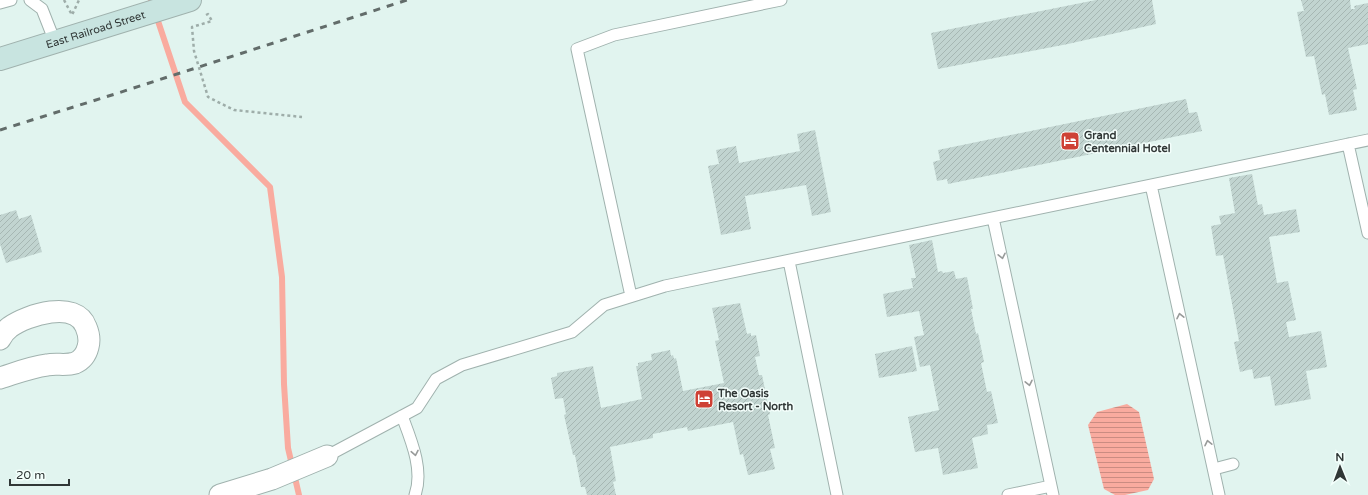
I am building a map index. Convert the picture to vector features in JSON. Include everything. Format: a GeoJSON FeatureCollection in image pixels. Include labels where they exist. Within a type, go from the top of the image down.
{"type":"FeatureCollection","features":[{"type":"Feature","properties":{"kind":"street","name":"East Railroad Street"},"geometry":{"type":"LineString","coordinates":[[0,59],[120,22],[191,6]]}},
{"type":"Feature","properties":{"kind":"street"},"geometry":{"type":"LineString","coordinates":[[0,339],[9,328],[20,321],[42,314],[61,311],[72,313],[79,317],[85,324],[89,342],[83,358],[74,363],[35,366],[0,378]]}},
{"type":"Feature","properties":{"kind":"street"},"geometry":{"type":"LineString","coordinates":[[220,495],[272,479],[327,456]]}},
{"type":"Feature","properties":{"kind":"lane"},"geometry":{"type":"LineString","coordinates":[[0,4],[11,0]]}},
{"type":"Feature","properties":{"kind":"lane"},"geometry":{"type":"LineString","coordinates":[[30,0],[42,9],[54,42]]}},
{"type":"Feature","properties":{"kind":"lane"},"geometry":{"type":"LineString","coordinates":[[631,296],[577,49],[614,35],[781,0]]}},
{"type":"Feature","properties":{"kind":"lane"},"geometry":{"type":"LineString","coordinates":[[327,456],[417,408],[436,379],[462,365],[572,332],[604,305],[631,296],[665,286],[1368,140]]}},
{"type":"Feature","properties":{"kind":"lane"},"geometry":{"type":"LineString","coordinates":[[1348,144],[1368,233]]}},
{"type":"Feature","properties":{"kind":"lane"},"geometry":{"type":"LineString","coordinates":[[1151,185],[1219,495]]}},
{"type":"Feature","properties":{"kind":"lane"},"geometry":{"type":"LineString","coordinates":[[994,218],[1052,491],[1008,495]]}},
{"type":"Feature","properties":{"kind":"lane"},"geometry":{"type":"LineString","coordinates":[[789,260],[837,495]]}},
{"type":"Feature","properties":{"kind":"lane"},"geometry":{"type":"LineString","coordinates":[[402,416],[415,451],[418,486],[415,495]]}},
{"type":"Feature","properties":{"kind":"lane"},"geometry":{"type":"LineString","coordinates":[[1214,469],[1233,464]]}},
{"type":"Feature","properties":{"kind":"path"},"geometry":{"type":"LineString","coordinates":[[64,0],[72,15],[79,0]]}},
{"type":"Feature","properties":{"kind":"path"},"geometry":{"type":"LineString","coordinates":[[191,6],[208,14],[212,21],[192,27],[194,51],[208,96],[234,110],[302,117]]}},
{"type":"Feature","properties":{"kind":"shaded area"},"geometry":{"type":"Polygon","coordinates":[[[1127,404],[1139,412],[1154,479],[1148,490],[1125,495],[1115,495],[1104,489],[1088,425],[1097,412],[1127,404]]]}},
{"type":"Feature","properties":{"kind":"building"},"geometry":{"type":"Polygon","coordinates":[[[1096,0],[1152,0],[1156,24],[1068,44],[938,69],[931,33],[1096,0]]]}},
{"type":"Feature","properties":{"kind":"building"},"geometry":{"type":"Polygon","coordinates":[[[1301,0],[1350,0],[1351,9],[1355,9],[1354,6],[1368,3],[1368,44],[1348,48],[1357,89],[1353,90],[1357,110],[1329,115],[1325,94],[1322,95],[1314,56],[1306,57],[1297,12],[1304,11],[1301,0]]]}},
{"type":"Feature","properties":{"kind":"building"},"geometry":{"type":"Polygon","coordinates":[[[1186,99],[1189,113],[1197,112],[1202,131],[948,184],[947,179],[937,181],[933,162],[940,160],[938,150],[1186,99]]]}},
{"type":"Feature","properties":{"kind":"building"},"geometry":{"type":"Polygon","coordinates":[[[815,130],[831,212],[812,216],[806,185],[745,196],[751,229],[721,235],[708,166],[719,164],[716,150],[736,146],[739,163],[800,151],[797,134],[815,130]]]}},
{"type":"Feature","properties":{"kind":"building"},"geometry":{"type":"Polygon","coordinates":[[[1252,174],[1258,205],[1262,204],[1264,215],[1296,209],[1300,232],[1269,237],[1277,283],[1288,281],[1296,320],[1286,322],[1289,337],[1321,331],[1327,367],[1306,371],[1311,399],[1275,406],[1270,376],[1254,379],[1252,369],[1240,372],[1234,342],[1239,341],[1223,255],[1216,256],[1211,226],[1221,224],[1219,216],[1235,213],[1229,178],[1252,174]]]}},
{"type":"Feature","properties":{"kind":"building"},"geometry":{"type":"Polygon","coordinates":[[[16,210],[19,219],[31,215],[42,252],[6,263],[0,244],[0,215],[16,210]]]}},
{"type":"Feature","properties":{"kind":"building"},"geometry":{"type":"Polygon","coordinates":[[[932,240],[938,272],[942,271],[943,273],[954,271],[956,279],[967,277],[976,334],[978,333],[984,362],[981,363],[987,392],[991,391],[998,423],[987,425],[988,434],[972,438],[978,468],[943,475],[938,448],[915,452],[908,417],[939,410],[930,365],[920,367],[914,337],[924,335],[919,311],[887,317],[883,294],[913,288],[911,278],[916,278],[909,245],[932,240]]]}},
{"type":"Feature","properties":{"kind":"building","name":"The Oasis Resort - North"},"geometry":{"type":"Polygon","coordinates":[[[740,303],[747,334],[751,333],[751,336],[756,335],[760,356],[755,357],[759,375],[762,375],[770,414],[768,415],[775,448],[770,449],[775,469],[748,475],[743,454],[740,455],[733,422],[688,431],[687,427],[653,434],[653,438],[610,447],[616,481],[613,482],[616,495],[587,495],[585,487],[581,487],[575,455],[573,455],[564,415],[566,414],[563,398],[555,399],[551,378],[557,376],[557,373],[593,366],[601,408],[642,399],[636,366],[638,366],[638,363],[652,360],[651,354],[670,350],[671,356],[673,355],[674,359],[676,358],[683,391],[724,383],[715,341],[719,340],[712,308],[740,303]]]}},
{"type":"Feature","properties":{"kind":"building"},"geometry":{"type":"Polygon","coordinates":[[[912,346],[917,371],[879,378],[875,354],[912,346]]]}},
{"type":"Feature","properties":{"kind":"waterway"},"geometry":{"type":"LineString","coordinates":[[151,0],[185,102],[270,187],[282,277],[284,384],[288,448],[299,495]]}},
{"type":"Feature","properties":{"kind":"railway"},"geometry":{"type":"LineString","coordinates":[[0,130],[407,0]]}},
{"type":"Feature","properties":{"kind":"place","name":"Grand Centennial Hotel"},"geometry":{"type":"Point","coordinates":[1070,141]}},
{"type":"Feature","properties":{"kind":"place","name":"The Oasis Resort - North"},"geometry":{"type":"Point","coordinates":[704,399]}}]}
